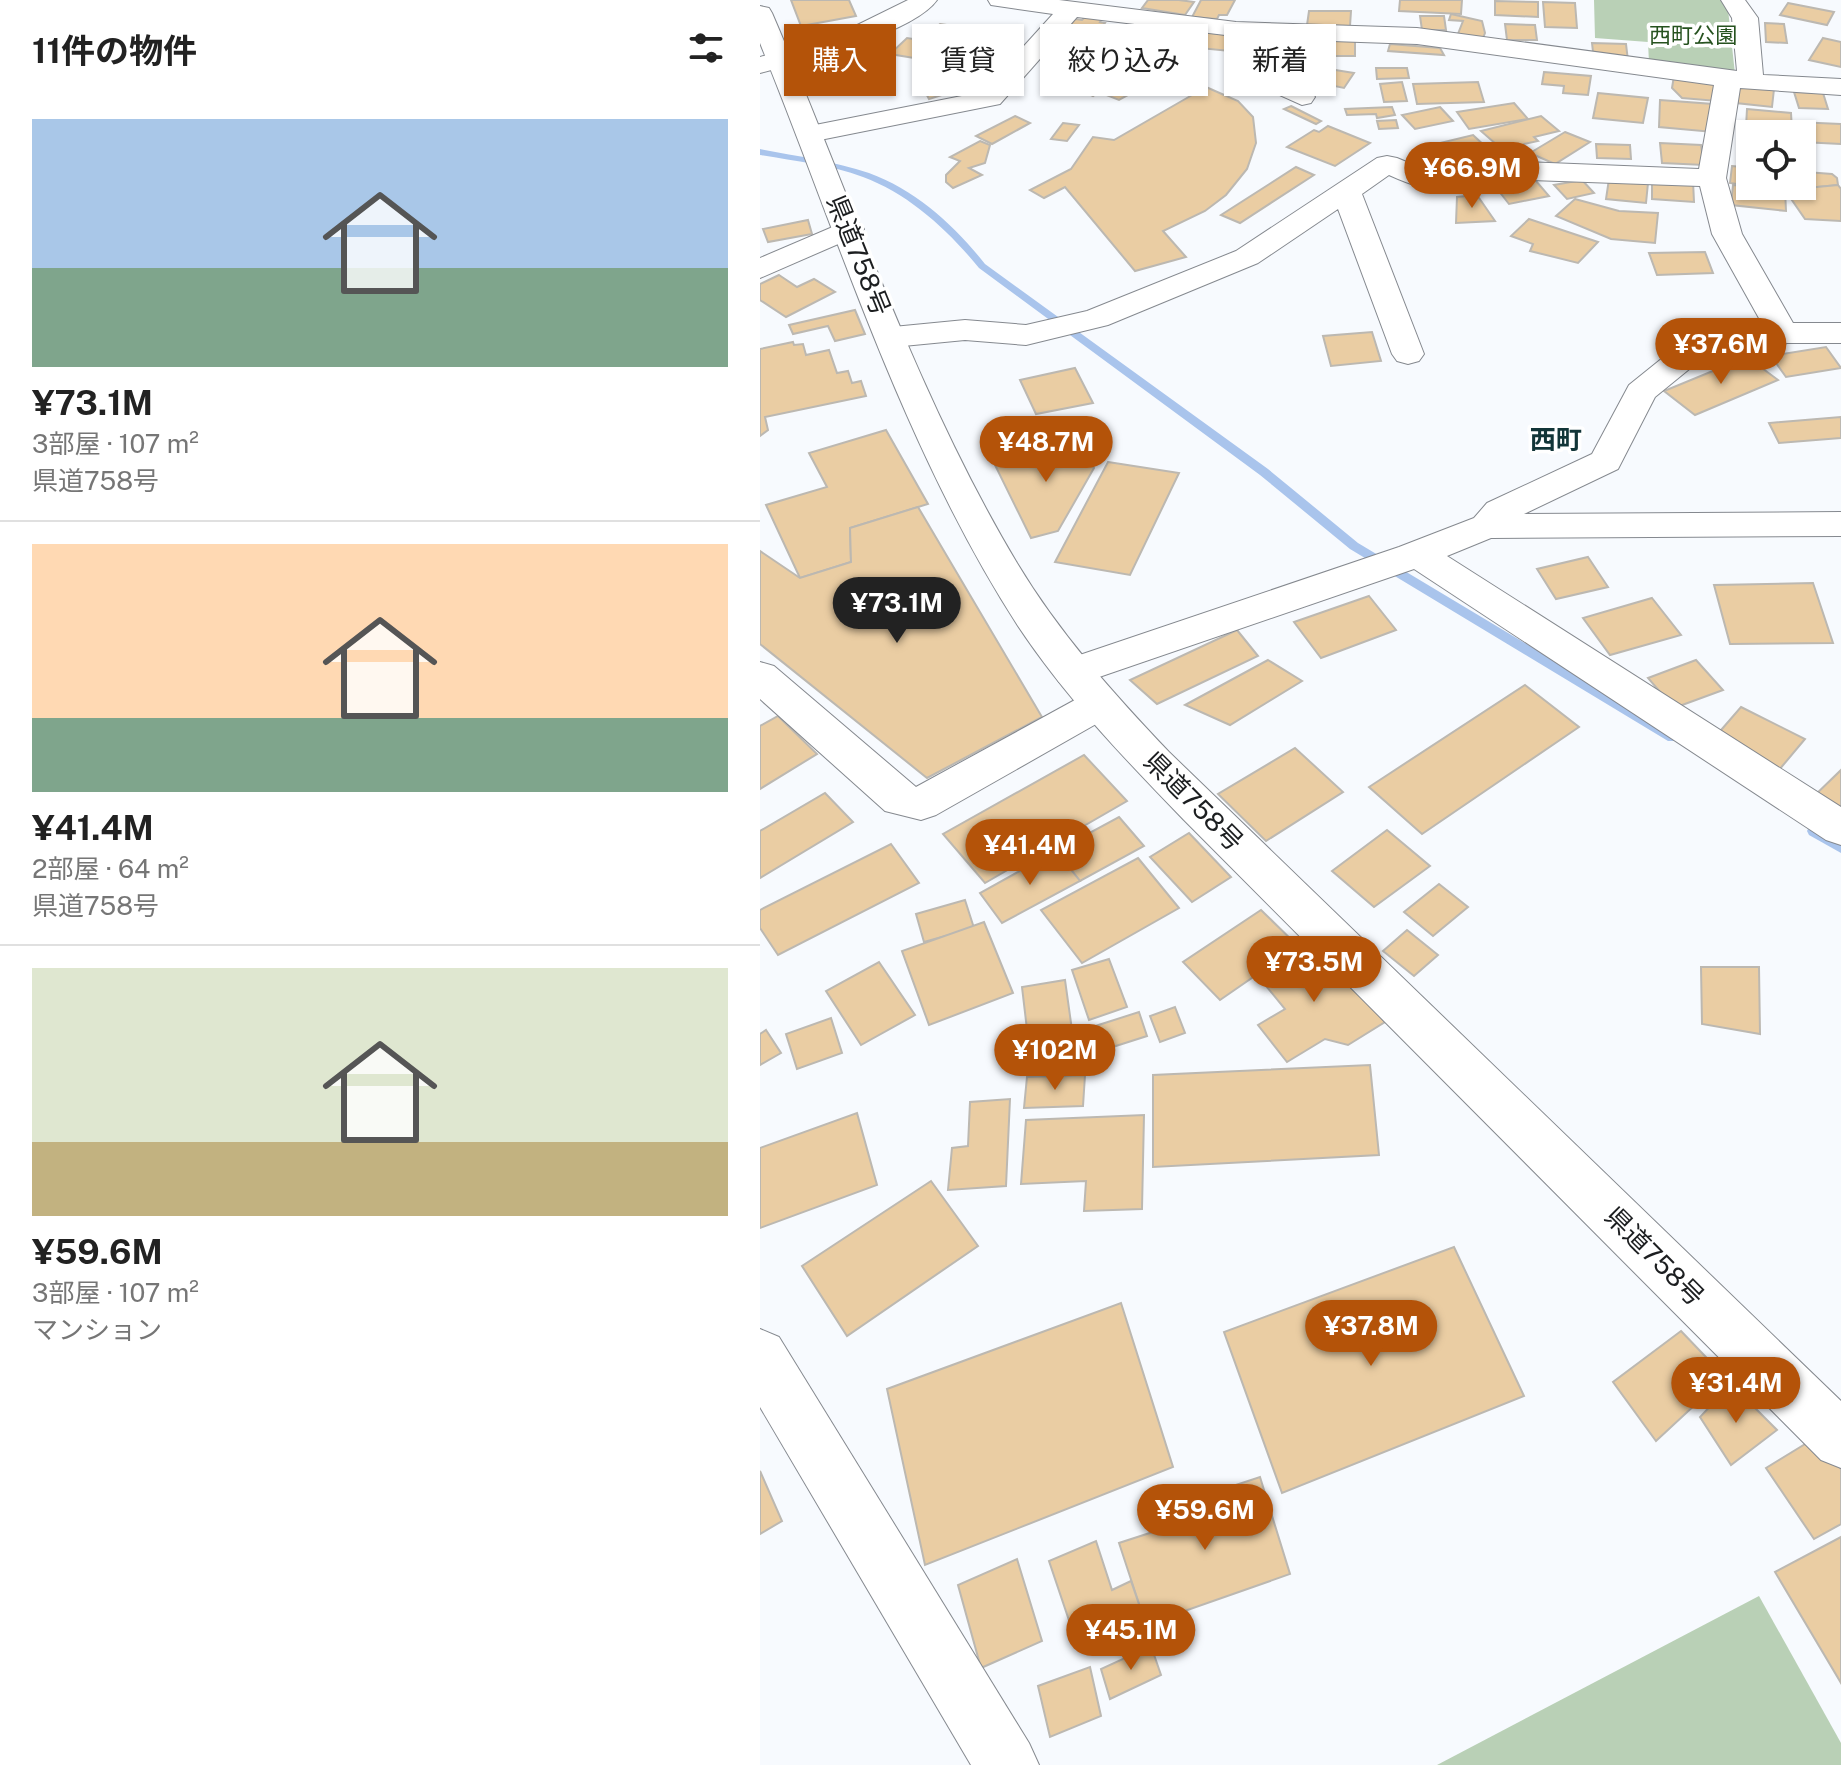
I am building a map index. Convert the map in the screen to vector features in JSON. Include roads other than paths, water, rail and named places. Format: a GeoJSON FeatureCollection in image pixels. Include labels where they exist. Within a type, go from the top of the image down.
{"type":"FeatureCollection","features":[{"type":"Feature","properties":{"kind":"street"},"geometry":{"type":"LineString","coordinates":[[770,63],[854,39],[925,0]]}},
{"type":"Feature","properties":{"kind":"street"},"geometry":{"type":"LineString","coordinates":[[1000,0],[1070,10],[1126,8],[1224,25]]}},
{"type":"Feature","properties":{"kind":"street"},"geometry":{"type":"LineString","coordinates":[[1733,0],[1745,18],[1740,80],[1712,178],[1727,234],[1783,333]]}},
{"type":"Feature","properties":{"kind":"street"},"geometry":{"type":"LineString","coordinates":[[810,134],[991,98],[1070,10]]}},
{"type":"Feature","properties":{"kind":"street","name":"県道758号"},"geometry":{"type":"LineString","coordinates":[[760,13],[770,63],[810,134],[936,443],[1001,568],[1073,672],[1098,705],[1841,1440]]}},
{"type":"Feature","properties":{"kind":"street"},"geometry":{"type":"LineString","coordinates":[[1336,25],[1362,23],[1417,36],[1542,55],[1740,80],[1841,87]]}},
{"type":"Feature","properties":{"kind":"street"},"geometry":{"type":"LineString","coordinates":[[893,337],[965,330],[1026,335],[1081,322],[1247,257],[1387,164],[1443,187],[1471,186],[1496,170],[1712,178]]}},
{"type":"Feature","properties":{"kind":"street"},"geometry":{"type":"LineString","coordinates":[[1346,191],[1408,354]]}},
{"type":"Feature","properties":{"kind":"street"},"geometry":{"type":"LineString","coordinates":[[760,269],[849,229]]}},
{"type":"Feature","properties":{"kind":"street"},"geometry":{"type":"LineString","coordinates":[[1487,526],[1500,511],[1606,461],[1641,392],[1682,359],[1763,341],[1783,333],[1841,333]]}},
{"type":"Feature","properties":{"kind":"street"},"geometry":{"type":"LineString","coordinates":[[1073,672],[1415,555],[1487,526],[1841,524]]}},
{"type":"Feature","properties":{"kind":"street"},"geometry":{"type":"LineString","coordinates":[[1415,555],[1841,828]]}},
{"type":"Feature","properties":{"kind":"street"},"geometry":{"type":"LineString","coordinates":[[760,676],[900,800],[921,804],[1098,705]]}},
{"type":"Feature","properties":{"kind":"street"},"geometry":{"type":"LineString","coordinates":[[760,1356],[1007,1765]]}},
{"type":"Feature","properties":{"kind":"waterway"},"geometry":{"type":"LineString","coordinates":[[760,152],[850,170],[876,179],[906,196],[948,228],[982,266],[1264,472],[1354,546],[1673,738]]}},
{"type":"Feature","properties":{"kind":"waterway"},"geometry":{"type":"LineString","coordinates":[[1814,831],[1841,848]]}},
{"type":"Feature","properties":{"kind":"district","name":"西町"},"geometry":{"type":"Point","coordinates":[1556,439]}},
{"type":"Feature","properties":{"kind":"park label","name":"西町公園"},"geometry":{"type":"Point","coordinates":[1693,35]}}]}
